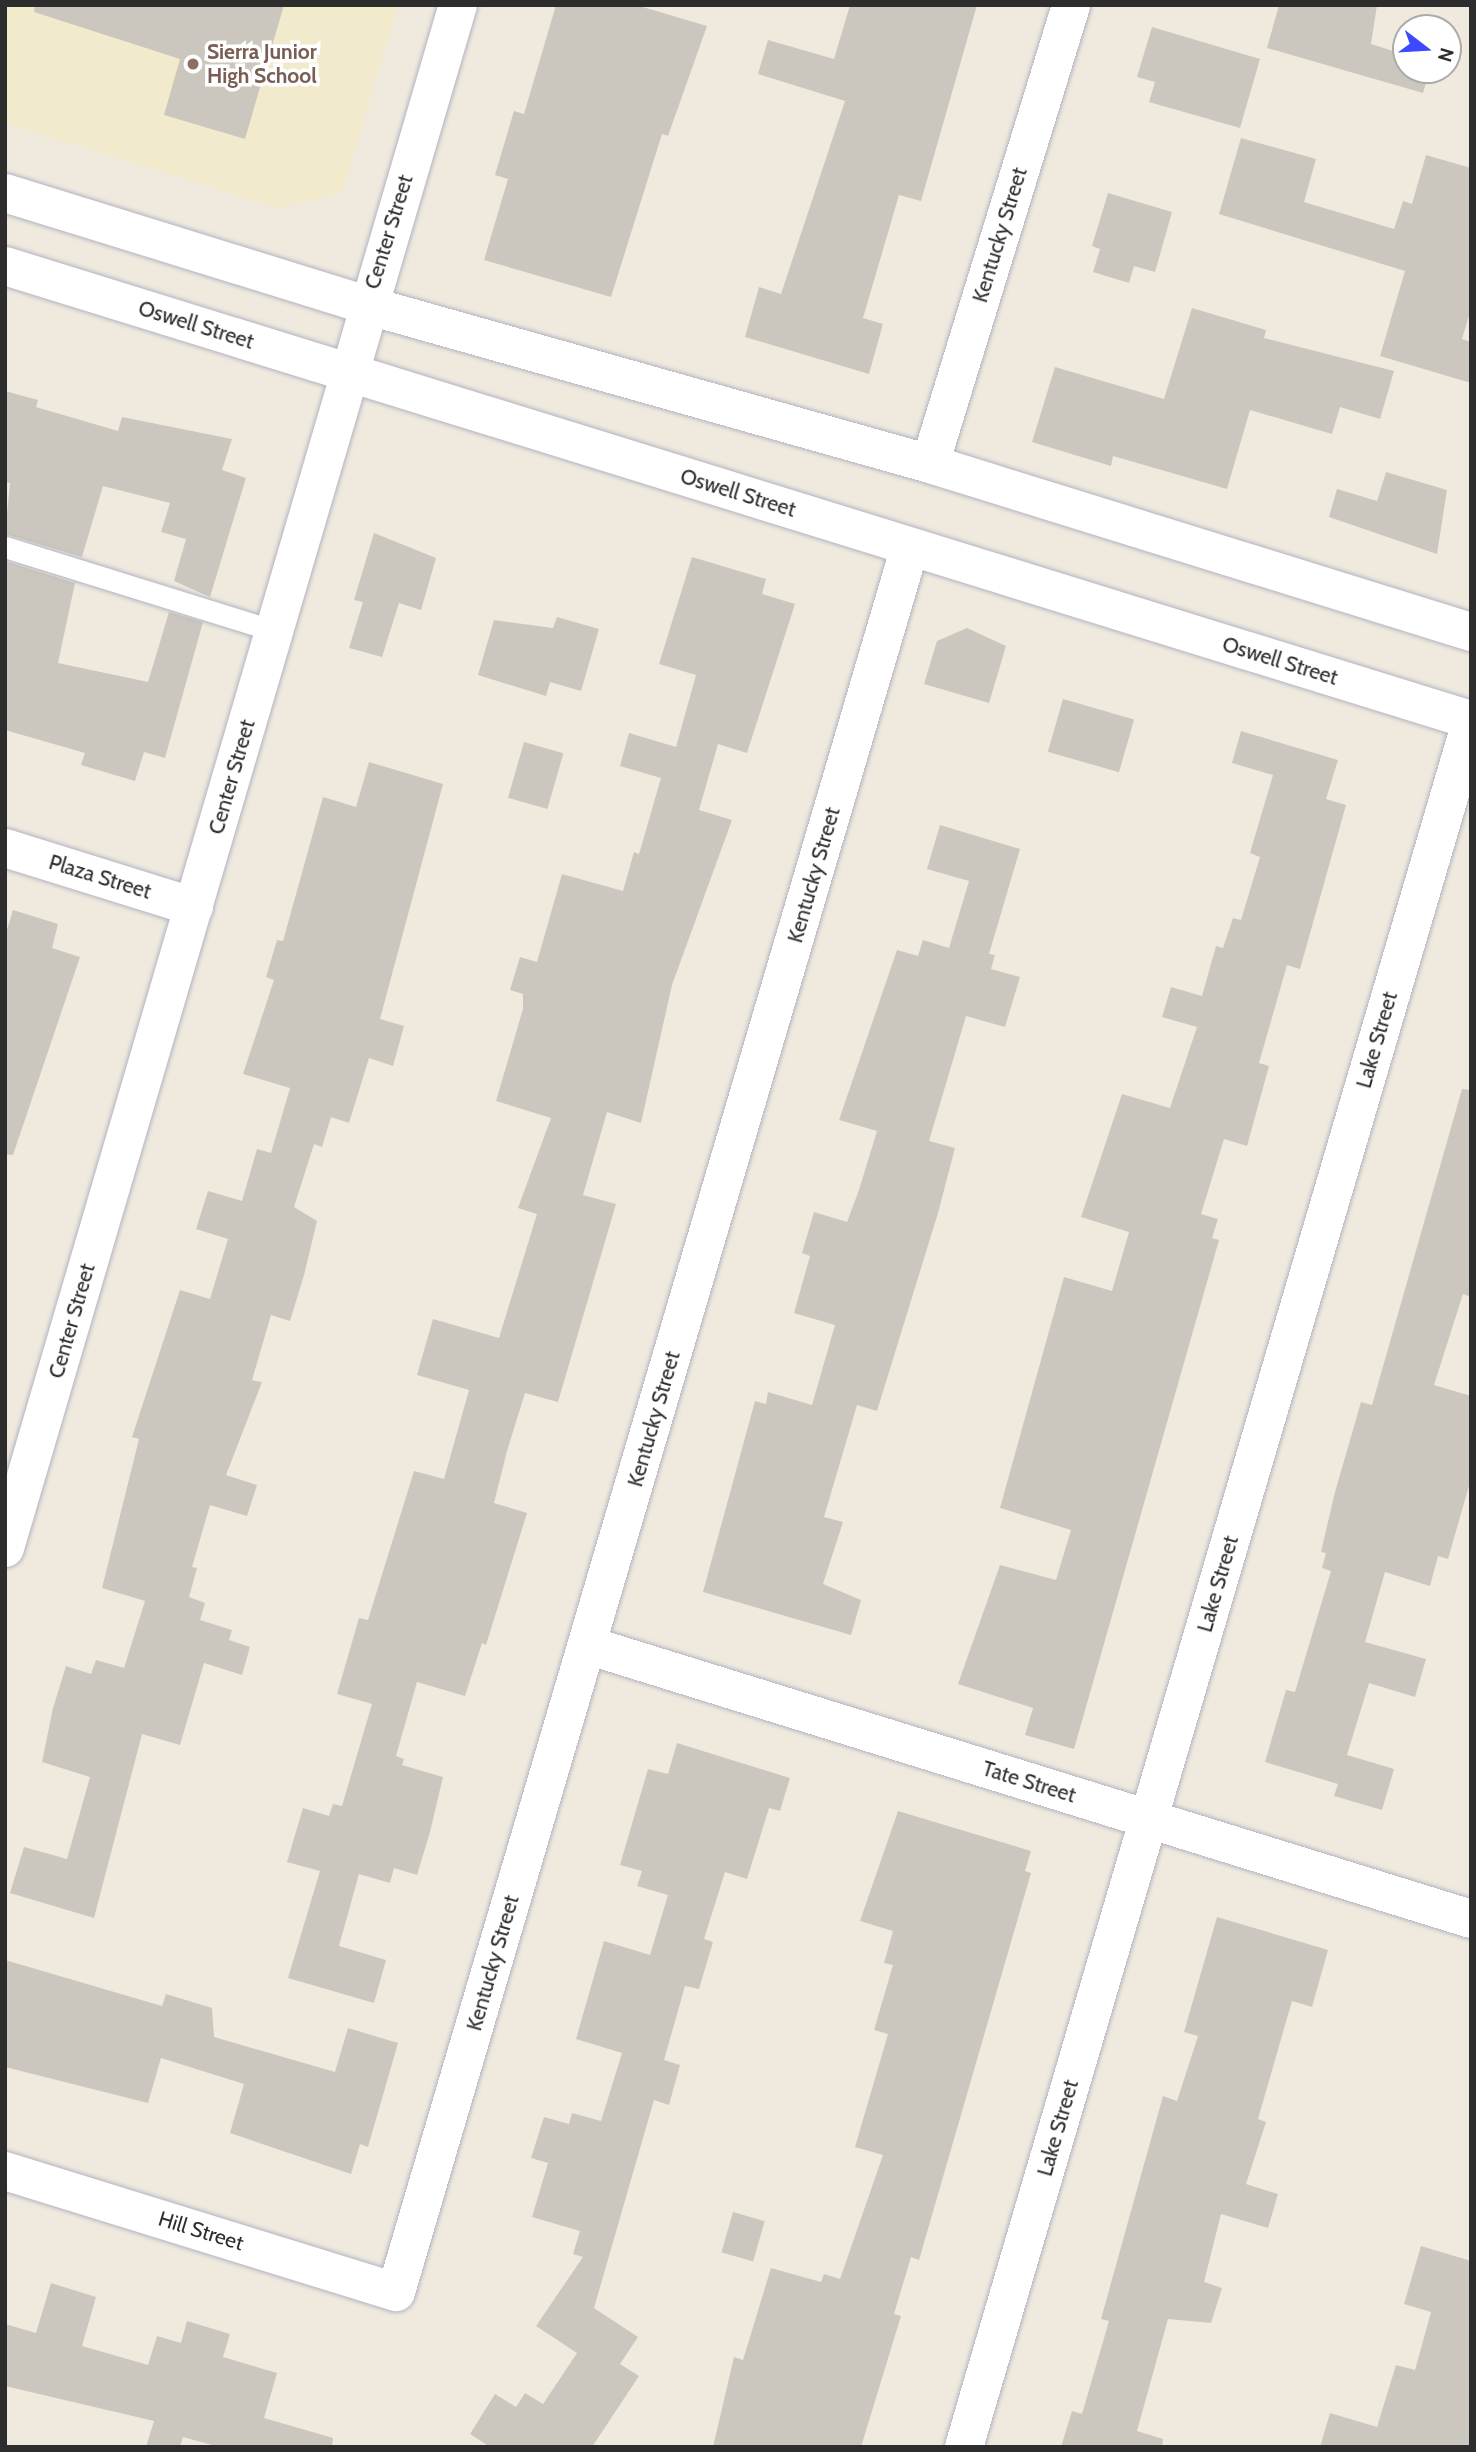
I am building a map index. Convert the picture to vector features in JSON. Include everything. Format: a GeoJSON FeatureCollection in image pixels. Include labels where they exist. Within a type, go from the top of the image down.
{"type":"FeatureCollection","features":[{"type":"Feature","properties":{"kind":"street","name":"Center Street"},"geometry":{"type":"LineString","coordinates":[[5,1548],[350,373],[366,305],[458,5]]}},
{"type":"Feature","properties":{"kind":"street","name":"Kentucky Street"},"geometry":{"type":"LineString","coordinates":[[930,464],[1071,5]]}},
{"type":"Feature","properties":{"kind":"street"},"geometry":{"type":"LineString","coordinates":[[5,193],[366,305],[930,464],[1471,632]]}},
{"type":"Feature","properties":{"kind":"street","name":"Oswell Street"},"geometry":{"type":"LineString","coordinates":[[5,265],[1471,721]]}},
{"type":"Feature","properties":{"kind":"street","name":"Kentucky Street"},"geometry":{"type":"LineString","coordinates":[[396,2292],[910,547]]}},
{"type":"Feature","properties":{"kind":"street","name":"Lake Street"},"geometry":{"type":"LineString","coordinates":[[964,2447],[1471,721]]}},
{"type":"Feature","properties":{"kind":"street","name":"Plaza Street"},"geometry":{"type":"LineString","coordinates":[[5,848],[194,906]]}},
{"type":"Feature","properties":{"kind":"street","name":"Tate Street"},"geometry":{"type":"LineString","coordinates":[[587,1645],[1471,1919]]}},
{"type":"Feature","properties":{"kind":"street","name":"Hill Street"},"geometry":{"type":"LineString","coordinates":[[5,2171],[396,2292]]}},
{"type":"Feature","properties":{"kind":"lane"},"geometry":{"type":"LineString","coordinates":[[5,547],[275,631]]}},
{"type":"Feature","properties":{"kind":"shaded area","name":"Sierra Junior High School"},"geometry":{"type":"Polygon","coordinates":[[[5,5],[398,5],[343,192],[280,209],[5,123],[5,5]]]}},
{"type":"Feature","properties":{"kind":"building"},"geometry":{"type":"Polygon","coordinates":[[[35,5],[284,5],[245,139],[164,115],[180,59],[34,12],[35,5]]]}},
{"type":"Feature","properties":{"kind":"building"},"geometry":{"type":"Polygon","coordinates":[[[556,5],[636,5],[707,26],[668,136],[662,134],[611,297],[484,260],[508,179],[495,175],[514,111],[524,114],[556,5]]]}},
{"type":"Feature","properties":{"kind":"building"},"geometry":{"type":"Polygon","coordinates":[[[850,5],[977,5],[921,201],[899,195],[863,318],[883,324],[869,374],[745,337],[759,287],[781,294],[845,101],[758,74],[768,40],[834,59],[850,5]]]}},
{"type":"Feature","properties":{"kind":"building"},"geometry":{"type":"Polygon","coordinates":[[[1279,5],[1377,5],[1371,44],[1392,51],[1392,84],[1426,84],[1423,93],[1267,48],[1279,5]]]}},
{"type":"Feature","properties":{"kind":"building"},"geometry":{"type":"Polygon","coordinates":[[[1152,27],[1260,59],[1240,128],[1149,102],[1155,82],[1137,77],[1152,27]]]}},
{"type":"Feature","properties":{"kind":"building"},"geometry":{"type":"Polygon","coordinates":[[[1241,138],[1316,159],[1304,202],[1394,229],[1403,201],[1412,204],[1426,155],[1471,168],[1471,309],[1462,339],[1471,342],[1471,383],[1380,356],[1405,271],[1219,214],[1241,138]]]}},
{"type":"Feature","properties":{"kind":"building"},"geometry":{"type":"Polygon","coordinates":[[[1108,193],[1172,212],[1155,272],[1134,266],[1129,283],[1093,272],[1100,249],[1092,246],[1108,193]]]}},
{"type":"Feature","properties":{"kind":"building"},"geometry":{"type":"Polygon","coordinates":[[[1192,308],[1266,330],[1264,338],[1394,371],[1380,419],[1340,407],[1332,434],[1250,410],[1227,489],[1113,456],[1111,466],[1032,442],[1055,367],[1164,399],[1192,308]]]}},
{"type":"Feature","properties":{"kind":"building"},"geometry":{"type":"Polygon","coordinates":[[[5,391],[38,400],[36,407],[118,431],[122,417],[232,439],[222,470],[246,478],[210,597],[174,581],[186,539],[161,532],[170,503],[103,486],[82,557],[5,534],[10,483],[5,482],[5,391]]]}},
{"type":"Feature","properties":{"kind":"building"},"geometry":{"type":"Polygon","coordinates":[[[1386,472],[1447,490],[1437,554],[1329,517],[1337,489],[1377,501],[1386,472]]]}},
{"type":"Feature","properties":{"kind":"building"},"geometry":{"type":"Polygon","coordinates":[[[374,533],[436,558],[421,610],[399,603],[382,657],[349,648],[363,602],[354,600],[374,533]]]}},
{"type":"Feature","properties":{"kind":"building"},"geometry":{"type":"Polygon","coordinates":[[[692,557],[766,579],[762,594],[795,604],[747,753],[718,744],[699,810],[732,820],[672,985],[641,1123],[607,1112],[583,1195],[616,1204],[558,1402],[525,1393],[507,1451],[494,1503],[527,1513],[486,1645],[482,1643],[465,1696],[417,1682],[396,1756],[404,1759],[402,1765],[443,1777],[417,1875],[394,1868],[390,1883],[359,1874],[339,1946],[386,1960],[374,2003],[288,1978],[320,1871],[287,1862],[303,1808],[329,1816],[333,1804],[342,1806],[372,1704],[337,1694],[359,1618],[368,1620],[414,1471],[444,1479],[469,1390],[417,1375],[433,1319],[499,1338],[537,1214],[518,1208],[551,1118],[496,1101],[523,1009],[523,994],[510,990],[520,957],[537,962],[562,874],[623,891],[634,852],[639,854],[661,778],[620,766],[629,733],[676,747],[696,675],[659,664],[692,557]]]}},
{"type":"Feature","properties":{"kind":"building"},"geometry":{"type":"Polygon","coordinates":[[[5,561],[75,583],[58,663],[148,682],[169,612],[203,622],[165,758],[144,752],[135,781],[81,765],[85,753],[5,730],[5,561]]]}},
{"type":"Feature","properties":{"kind":"building"},"geometry":{"type":"Polygon","coordinates":[[[557,617],[599,629],[581,691],[550,682],[546,696],[478,675],[494,620],[553,628],[557,617]]]}},
{"type":"Feature","properties":{"kind":"building"},"geometry":{"type":"Polygon","coordinates":[[[967,628],[1006,646],[989,703],[924,684],[937,641],[967,628]]]}},
{"type":"Feature","properties":{"kind":"building"},"geometry":{"type":"Polygon","coordinates":[[[1063,699],[1134,719],[1119,772],[1048,752],[1063,699]]]}},
{"type":"Feature","properties":{"kind":"building"},"geometry":{"type":"Polygon","coordinates":[[[1241,731],[1338,760],[1326,799],[1346,805],[1300,969],[1287,965],[1259,1063],[1269,1066],[1247,1146],[1224,1139],[1201,1214],[1218,1219],[1212,1238],[1219,1240],[1074,1749],[1025,1735],[1033,1708],[958,1684],[1000,1565],[1056,1580],[1071,1530],[1000,1508],[1064,1277],[1112,1291],[1129,1232],[1081,1217],[1122,1094],[1170,1108],[1197,1027],[1162,1017],[1171,987],[1202,996],[1216,946],[1223,948],[1233,918],[1241,920],[1260,857],[1250,853],[1273,775],[1232,763],[1241,731]]]}},
{"type":"Feature","properties":{"kind":"building"},"geometry":{"type":"Polygon","coordinates":[[[524,742],[563,753],[547,809],[508,798],[524,742]]]}},
{"type":"Feature","properties":{"kind":"building"},"geometry":{"type":"Polygon","coordinates":[[[369,762],[443,784],[380,1019],[404,1026],[393,1066],[369,1058],[349,1123],[331,1117],[322,1147],[314,1144],[294,1207],[317,1221],[304,1275],[290,1321],[271,1315],[252,1380],[262,1382],[226,1475],[257,1485],[247,1516],[210,1505],[192,1567],[197,1568],[189,1597],[205,1603],[200,1620],[232,1630],[229,1640],[250,1647],[242,1675],[204,1663],[180,1745],[142,1734],[94,1918],[10,1893],[24,1847],[67,1859],[90,1777],[42,1762],[53,1708],[66,1666],[91,1674],[96,1660],[124,1668],[145,1601],[102,1588],[139,1439],[132,1437],[180,1290],[210,1299],[228,1239],[196,1229],[208,1191],[242,1201],[257,1149],[271,1153],[290,1088],[243,1074],[274,980],[266,977],[277,940],[283,941],[323,797],[356,807],[369,762]]]}},
{"type":"Feature","properties":{"kind":"building"},"geometry":{"type":"Polygon","coordinates":[[[940,825],[1020,849],[989,954],[995,955],[991,969],[1020,977],[1005,1027],[966,1016],[929,1141],[955,1148],[938,1213],[877,1411],[857,1405],[824,1517],[843,1522],[823,1584],[861,1600],[851,1635],[703,1592],[755,1401],[766,1404],[768,1392],[812,1405],[835,1325],[794,1313],[810,1256],[802,1253],[814,1212],[847,1222],[859,1190],[877,1131],[839,1120],[897,950],[918,956],[923,940],[949,948],[969,881],[927,869],[940,825]]]}},
{"type":"Feature","properties":{"kind":"building"},"geometry":{"type":"Polygon","coordinates":[[[13,910],[58,924],[52,948],[80,957],[13,1155],[5,1154],[5,936],[13,910]]]}},
{"type":"Feature","properties":{"kind":"building"},"geometry":{"type":"Polygon","coordinates":[[[1462,1089],[1471,1090],[1471,1297],[1463,1294],[1434,1385],[1471,1396],[1471,1479],[1448,1559],[1438,1556],[1430,1586],[1385,1572],[1365,1642],[1426,1659],[1415,1697],[1369,1683],[1347,1755],[1394,1769],[1382,1810],[1334,1796],[1338,1784],[1265,1762],[1286,1690],[1295,1692],[1331,1571],[1322,1568],[1326,1553],[1321,1552],[1335,1492],[1361,1402],[1372,1405],[1462,1089]]]}},
{"type":"Feature","properties":{"kind":"building"},"geometry":{"type":"Polygon","coordinates":[[[677,1743],[790,1778],[780,1811],[769,1808],[747,1879],[725,1872],[704,1939],[713,1942],[699,1989],[685,1986],[664,2060],[680,2065],[669,2105],[654,2100],[594,2308],[638,2337],[620,2364],[639,2376],[592,2447],[490,2447],[470,2434],[495,2394],[516,2407],[525,2393],[543,2404],[577,2353],[536,2326],[583,2257],[573,2254],[580,2231],[532,2217],[548,2163],[531,2158],[544,2117],[569,2124],[572,2113],[601,2121],[622,2053],[576,2039],[604,1941],[650,1955],[668,1895],[637,1886],[642,1871],[620,1865],[648,1769],[668,1774],[677,1743]]]}},
{"type":"Feature","properties":{"kind":"building"},"geometry":{"type":"Polygon","coordinates":[[[898,1811],[1031,1851],[1025,1871],[1031,1873],[919,2260],[911,2257],[894,2314],[901,2316],[861,2447],[713,2447],[734,2357],[743,2360],[771,2268],[821,2282],[824,2274],[840,2279],[883,2155],[855,2147],[888,2034],[874,2030],[893,1965],[884,1963],[893,1931],[860,1921],[898,1811]]]}},
{"type":"Feature","properties":{"kind":"building"},"geometry":{"type":"Polygon","coordinates":[[[1217,1917],[1328,1950],[1312,2007],[1292,2001],[1258,2119],[1266,2122],[1246,2184],[1278,2194],[1268,2228],[1221,2214],[1204,2282],[1222,2288],[1211,2323],[1168,2319],[1137,2431],[1163,2439],[1162,2447],[1061,2447],[1072,2411],[1082,2414],[1109,2321],[1101,2319],[1163,2096],[1177,2101],[1198,2036],[1184,2032],[1217,1917]]]}},
{"type":"Feature","properties":{"kind":"building"},"geometry":{"type":"Polygon","coordinates":[[[5,1960],[162,2006],[166,1994],[212,2008],[214,2037],[335,2072],[348,2028],[398,2043],[368,2147],[360,2144],[351,2174],[230,2133],[244,2084],[161,2058],[148,2103],[5,2067],[5,1960]]]}},
{"type":"Feature","properties":{"kind":"building"},"geometry":{"type":"Polygon","coordinates":[[[733,2212],[765,2221],[753,2261],[721,2252],[733,2212]]]}},
{"type":"Feature","properties":{"kind":"building"},"geometry":{"type":"Polygon","coordinates":[[[1421,2246],[1471,2261],[1471,2447],[1320,2447],[1330,2413],[1377,2427],[1396,2365],[1415,2370],[1431,2312],[1404,2304],[1421,2246]]]}},
{"type":"Feature","properties":{"kind":"building"},"geometry":{"type":"Polygon","coordinates":[[[51,2283],[96,2297],[82,2346],[148,2365],[157,2336],[181,2343],[187,2321],[230,2334],[223,2357],[277,2373],[264,2418],[333,2438],[332,2447],[219,2447],[183,2437],[180,2447],[146,2447],[154,2421],[5,2386],[5,2324],[36,2333],[51,2283]]]}},
{"type":"Feature","properties":{"kind":"place","name":"Sierra Junior High School"},"geometry":{"type":"Point","coordinates":[193,64]}}]}
